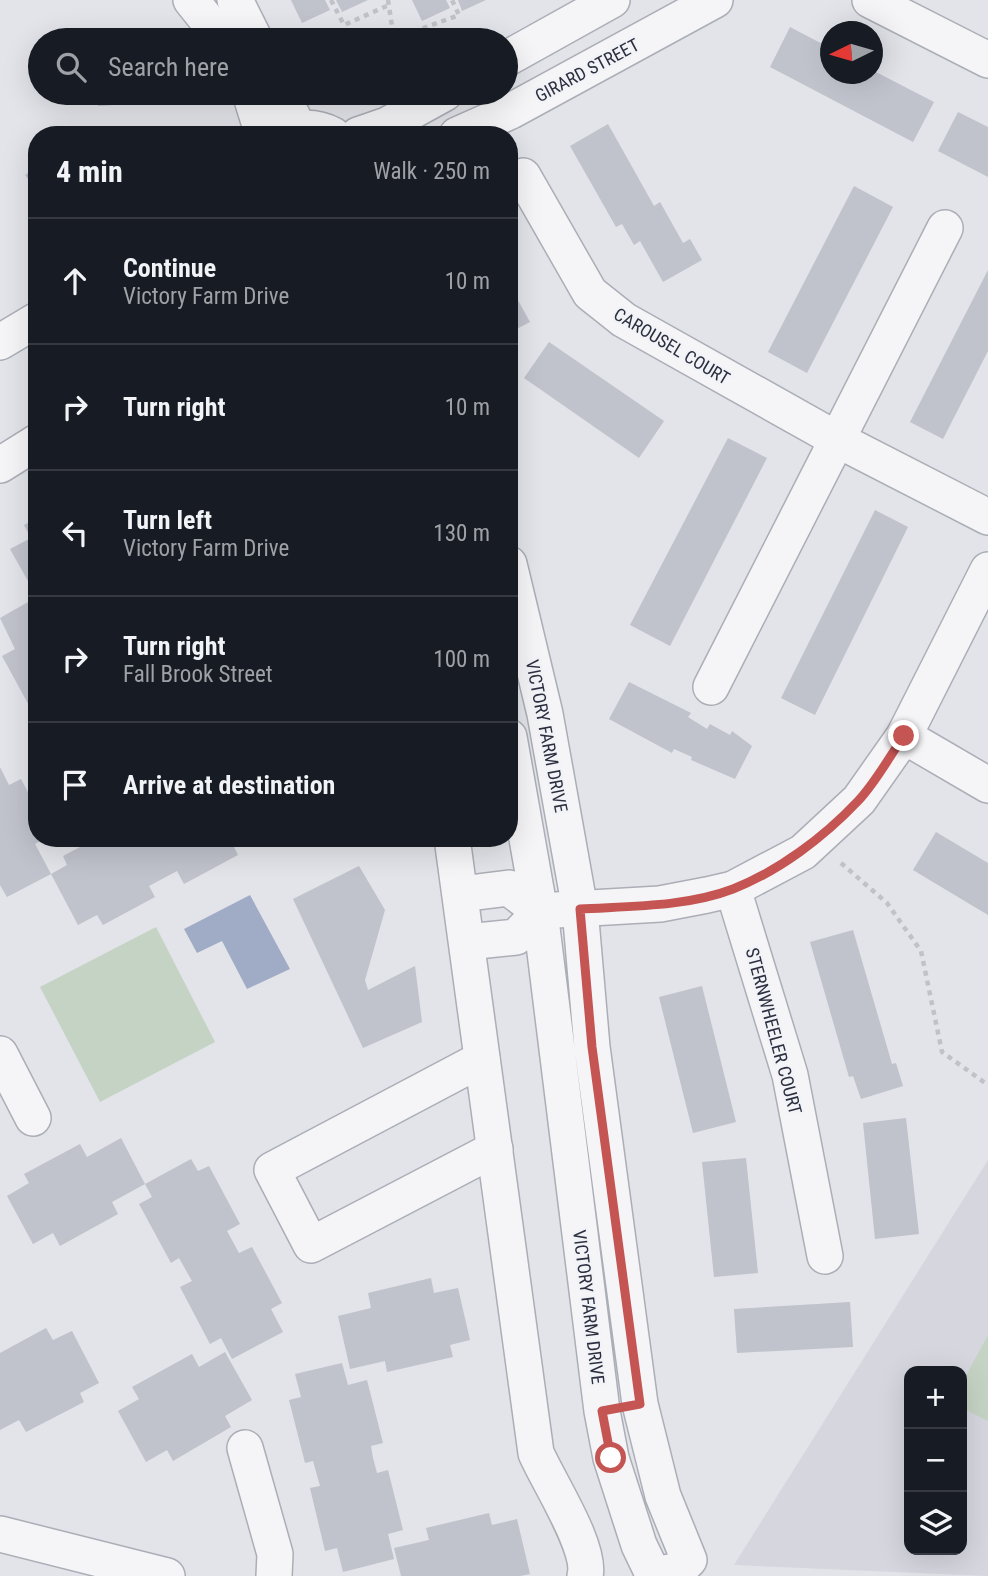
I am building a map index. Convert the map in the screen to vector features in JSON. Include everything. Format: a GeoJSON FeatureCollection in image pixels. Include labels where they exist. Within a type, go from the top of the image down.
{"type":"FeatureCollection","features":[{"type":"Feature","properties":{"kind":"street"},"geometry":{"type":"LineString","coordinates":[[191,0],[213,28]]}},
{"type":"Feature","properties":{"kind":"street"},"geometry":{"type":"LineString","coordinates":[[236,0],[249,28]]}},
{"type":"Feature","properties":{"kind":"street"},"geometry":{"type":"LineString","coordinates":[[518,52],[612,0]]}},
{"type":"Feature","properties":{"kind":"street","name":"GIRARD STREET"},"geometry":{"type":"LineString","coordinates":[[477,126],[511,111],[715,0]]}},
{"type":"Feature","properties":{"kind":"street"},"geometry":{"type":"LineString","coordinates":[[870,0],[988,60]]}},
{"type":"Feature","properties":{"kind":"street"},"geometry":{"type":"LineString","coordinates":[[254,105],[260,126]]}},
{"type":"Feature","properties":{"kind":"street"},"geometry":{"type":"LineString","coordinates":[[283,105],[287,126]]}},
{"type":"Feature","properties":{"kind":"street"},"geometry":{"type":"LineString","coordinates":[[384,126],[423,105]]}},
{"type":"Feature","properties":{"kind":"street","name":"CAROUSEL COURT"},"geometry":{"type":"LineString","coordinates":[[523,176],[590,293],[624,320],[838,440],[988,517]]}},
{"type":"Feature","properties":{"kind":"street"},"geometry":{"type":"LineString","coordinates":[[711,687],[945,228]]}},
{"type":"Feature","properties":{"kind":"street"},"geometry":{"type":"LineString","coordinates":[[0,342],[28,325]]}},
{"type":"Feature","properties":{"kind":"street"},"geometry":{"type":"LineString","coordinates":[[0,466],[28,448]]}},
{"type":"Feature","properties":{"kind":"street"},"geometry":{"type":"LineString","coordinates":[[467,943],[516,937],[540,912],[660,904],[733,889],[803,852],[859,800],[904,736],[988,570]]}},
{"type":"Feature","properties":{"kind":"street","name":"VICTORY FARM DRIVE"},"geometry":{"type":"LineString","coordinates":[[518,602],[545,714],[580,909],[592,1047],[640,1404],[663,1496],[689,1560],[673,1572],[652,1572],[639,1545],[611,1458],[602,1411],[540,912],[518,788]]}},
{"type":"Feature","properties":{"kind":"street"},"geometry":{"type":"LineString","coordinates":[[904,736],[988,785]]}},
{"type":"Feature","properties":{"kind":"street"},"geometry":{"type":"LineString","coordinates":[[453,847],[536,1453],[579,1537],[587,1570],[585,1576]]}},
{"type":"Feature","properties":{"kind":"street"},"geometry":{"type":"LineString","coordinates":[[461,894],[509,888],[540,912]]}},
{"type":"Feature","properties":{"kind":"street","name":"STERNWHEELER COURT"},"geometry":{"type":"LineString","coordinates":[[733,889],[790,1075],[825,1256]]}},
{"type":"Feature","properties":{"kind":"street"},"geometry":{"type":"LineString","coordinates":[[0,1054],[33,1118]]}},
{"type":"Feature","properties":{"kind":"street"},"geometry":{"type":"LineString","coordinates":[[482,1059],[272,1170],[311,1245],[495,1149]]}},
{"type":"Feature","properties":{"kind":"street"},"geometry":{"type":"LineString","coordinates":[[602,1411],[640,1404]]}},
{"type":"Feature","properties":{"kind":"street"},"geometry":{"type":"LineString","coordinates":[[245,1448],[275,1554],[274,1576]]}},
{"type":"Feature","properties":{"kind":"street"},"geometry":{"type":"LineString","coordinates":[[0,1534],[167,1576]]}},
{"type":"Feature","properties":{"kind":"path"},"geometry":{"type":"LineString","coordinates":[[331,0],[344,25],[389,2],[393,28]]}},
{"type":"Feature","properties":{"kind":"path"},"geometry":{"type":"LineString","coordinates":[[424,28],[459,15],[452,0]]}},
{"type":"Feature","properties":{"kind":"path"},"geometry":{"type":"LineString","coordinates":[[841,863],[887,903],[921,951],[942,1052],[988,1085]]}},
{"type":"Feature","properties":{"kind":"shaded area"},"geometry":{"type":"Polygon","coordinates":[[[988,1160],[988,1576],[734,1565],[988,1160]]]}},
{"type":"Feature","properties":{"kind":"green space"},"geometry":{"type":"Polygon","coordinates":[[[156,927],[215,1042],[100,1102],[40,987],[156,927]]]}},
{"type":"Feature","properties":{"kind":"green space"},"geometry":{"type":"Polygon","coordinates":[[[988,1335],[988,1421],[967,1410],[967,1374],[988,1335]]]}},
{"type":"Feature","properties":{"kind":"water"},"geometry":{"type":"Polygon","coordinates":[[[250,895],[290,969],[247,989],[222,941],[197,953],[184,929],[250,895]]]}},
{"type":"Feature","properties":{"kind":"building"},"geometry":{"type":"Polygon","coordinates":[[[291,0],[325,0],[330,10],[302,23],[291,0]]]}},
{"type":"Feature","properties":{"kind":"building"},"geometry":{"type":"Polygon","coordinates":[[[336,0],[368,0],[342,12],[336,0]]]}},
{"type":"Feature","properties":{"kind":"building"},"geometry":{"type":"Polygon","coordinates":[[[412,0],[446,0],[450,8],[422,21],[412,0]]]}},
{"type":"Feature","properties":{"kind":"building"},"geometry":{"type":"Polygon","coordinates":[[[458,0],[486,0],[462,11],[458,0]]]}},
{"type":"Feature","properties":{"kind":"building"},"geometry":{"type":"Polygon","coordinates":[[[790,27],[820,43],[820,84],[883,84],[883,76],[934,102],[913,142],[770,67],[790,27]]]}},
{"type":"Feature","properties":{"kind":"building"},"geometry":{"type":"Polygon","coordinates":[[[958,112],[988,127],[988,177],[938,151],[958,112]]]}},
{"type":"Feature","properties":{"kind":"building"},"geometry":{"type":"Polygon","coordinates":[[[608,124],[654,206],[660,202],[683,243],[690,239],[702,260],[663,282],[640,241],[634,245],[622,224],[616,227],[570,146],[608,124]]]}},
{"type":"Feature","properties":{"kind":"building"},"geometry":{"type":"Polygon","coordinates":[[[854,186],[893,207],[807,373],[768,352],[854,186]]]}},
{"type":"Feature","properties":{"kind":"building"},"geometry":{"type":"Polygon","coordinates":[[[988,270],[988,351],[943,439],[910,422],[988,270]]]}},
{"type":"Feature","properties":{"kind":"building"},"geometry":{"type":"Polygon","coordinates":[[[518,300],[530,322],[518,328],[518,300]]]}},
{"type":"Feature","properties":{"kind":"building"},"geometry":{"type":"Polygon","coordinates":[[[549,342],[664,421],[639,458],[524,378],[549,342]]]}},
{"type":"Feature","properties":{"kind":"building"},"geometry":{"type":"Polygon","coordinates":[[[728,438],[767,458],[670,646],[630,625],[728,438]]]}},
{"type":"Feature","properties":{"kind":"building"},"geometry":{"type":"Polygon","coordinates":[[[875,510],[908,527],[815,715],[781,698],[875,510]]]}},
{"type":"Feature","properties":{"kind":"building"},"geometry":{"type":"Polygon","coordinates":[[[28,540],[28,581],[10,549],[28,540]]]}},
{"type":"Feature","properties":{"kind":"building"},"geometry":{"type":"Polygon","coordinates":[[[28,602],[28,704],[2,656],[15,649],[0,618],[28,602]]]}},
{"type":"Feature","properties":{"kind":"building"},"geometry":{"type":"Polygon","coordinates":[[[629,682],[691,713],[688,717],[707,729],[710,724],[730,735],[732,731],[752,746],[735,779],[691,760],[692,757],[674,749],[672,753],[609,719],[629,682]]]}},
{"type":"Feature","properties":{"kind":"building"},"geometry":{"type":"Polygon","coordinates":[[[0,767],[9,785],[21,779],[28,792],[28,847],[37,847],[51,874],[7,897],[0,885],[0,767]]]}},
{"type":"Feature","properties":{"kind":"building"},"geometry":{"type":"Polygon","coordinates":[[[936,832],[988,863],[988,915],[913,870],[936,832]]]}},
{"type":"Feature","properties":{"kind":"building"},"geometry":{"type":"Polygon","coordinates":[[[80,847],[234,847],[238,855],[184,884],[177,871],[149,886],[155,897],[103,925],[97,915],[78,925],[51,874],[67,865],[63,856],[80,847]]]}},
{"type":"Feature","properties":{"kind":"building"},"geometry":{"type":"Polygon","coordinates":[[[359,866],[385,910],[365,980],[368,990],[415,966],[422,1022],[363,1048],[293,899],[359,866]]]}},
{"type":"Feature","properties":{"kind":"building"},"geometry":{"type":"Polygon","coordinates":[[[853,930],[892,1064],[896,1063],[903,1086],[861,1099],[853,1076],[849,1077],[810,942],[853,930]]]}},
{"type":"Feature","properties":{"kind":"building"},"geometry":{"type":"Polygon","coordinates":[[[702,986],[736,1122],[693,1133],[659,997],[702,986]]]}},
{"type":"Feature","properties":{"kind":"building"},"geometry":{"type":"Polygon","coordinates":[[[906,1118],[919,1234],[875,1239],[863,1123],[906,1118]]]}},
{"type":"Feature","properties":{"kind":"building"},"geometry":{"type":"Polygon","coordinates":[[[121,1138],[145,1184],[112,1202],[118,1214],[60,1246],[53,1233],[33,1244],[7,1196],[29,1183],[24,1174],[80,1144],[87,1157],[121,1138]]]}},
{"type":"Feature","properties":{"kind":"building"},"geometry":{"type":"Polygon","coordinates":[[[746,1158],[758,1273],[714,1277],[702,1162],[746,1158]]]}},
{"type":"Feature","properties":{"kind":"building"},"geometry":{"type":"Polygon","coordinates":[[[191,1159],[198,1171],[209,1166],[240,1224],[227,1231],[239,1253],[252,1247],[282,1303],[271,1309],[283,1332],[232,1359],[221,1338],[210,1344],[180,1287],[192,1281],[179,1258],[171,1263],[139,1204],[152,1197],[145,1184],[191,1159]]]}},
{"type":"Feature","properties":{"kind":"building"},"geometry":{"type":"Polygon","coordinates":[[[431,1278],[434,1293],[458,1288],[470,1340],[450,1345],[453,1357],[387,1372],[385,1361],[350,1369],[338,1316],[371,1308],[368,1293],[431,1278]]]}},
{"type":"Feature","properties":{"kind":"building"},"geometry":{"type":"Polygon","coordinates":[[[850,1302],[853,1347],[737,1353],[734,1309],[850,1302]]]}},
{"type":"Feature","properties":{"kind":"building"},"geometry":{"type":"Polygon","coordinates":[[[46,1328],[53,1340],[72,1331],[99,1383],[80,1393],[84,1402],[26,1432],[19,1420],[0,1430],[0,1353],[46,1328]]]}},
{"type":"Feature","properties":{"kind":"building"},"geometry":{"type":"Polygon","coordinates":[[[225,1352],[252,1400],[225,1416],[231,1427],[173,1461],[167,1450],[146,1462],[118,1411],[139,1399],[132,1387],[192,1354],[199,1367],[225,1352]]]}},
{"type":"Feature","properties":{"kind":"building"},"geometry":{"type":"Polygon","coordinates":[[[342,1363],[348,1385],[367,1380],[383,1443],[371,1446],[373,1458],[377,1473],[388,1470],[403,1530],[388,1534],[394,1559],[343,1572],[337,1548],[325,1551],[310,1488],[320,1486],[313,1461],[305,1463],[289,1400],[301,1397],[295,1374],[342,1363]]]}},
{"type":"Feature","properties":{"kind":"building"},"geometry":{"type":"Polygon","coordinates":[[[489,1513],[492,1525],[517,1519],[530,1574],[401,1576],[394,1548],[429,1540],[426,1528],[489,1513]]]}},
{"type":"Feature","properties":{"kind":"route"},"geometry":{"type":"LineString","coordinates":[[611,1458],[602,1411],[640,1404],[592,1047],[580,909],[660,904],[733,889],[803,852],[859,800],[904,736]]}}]}
